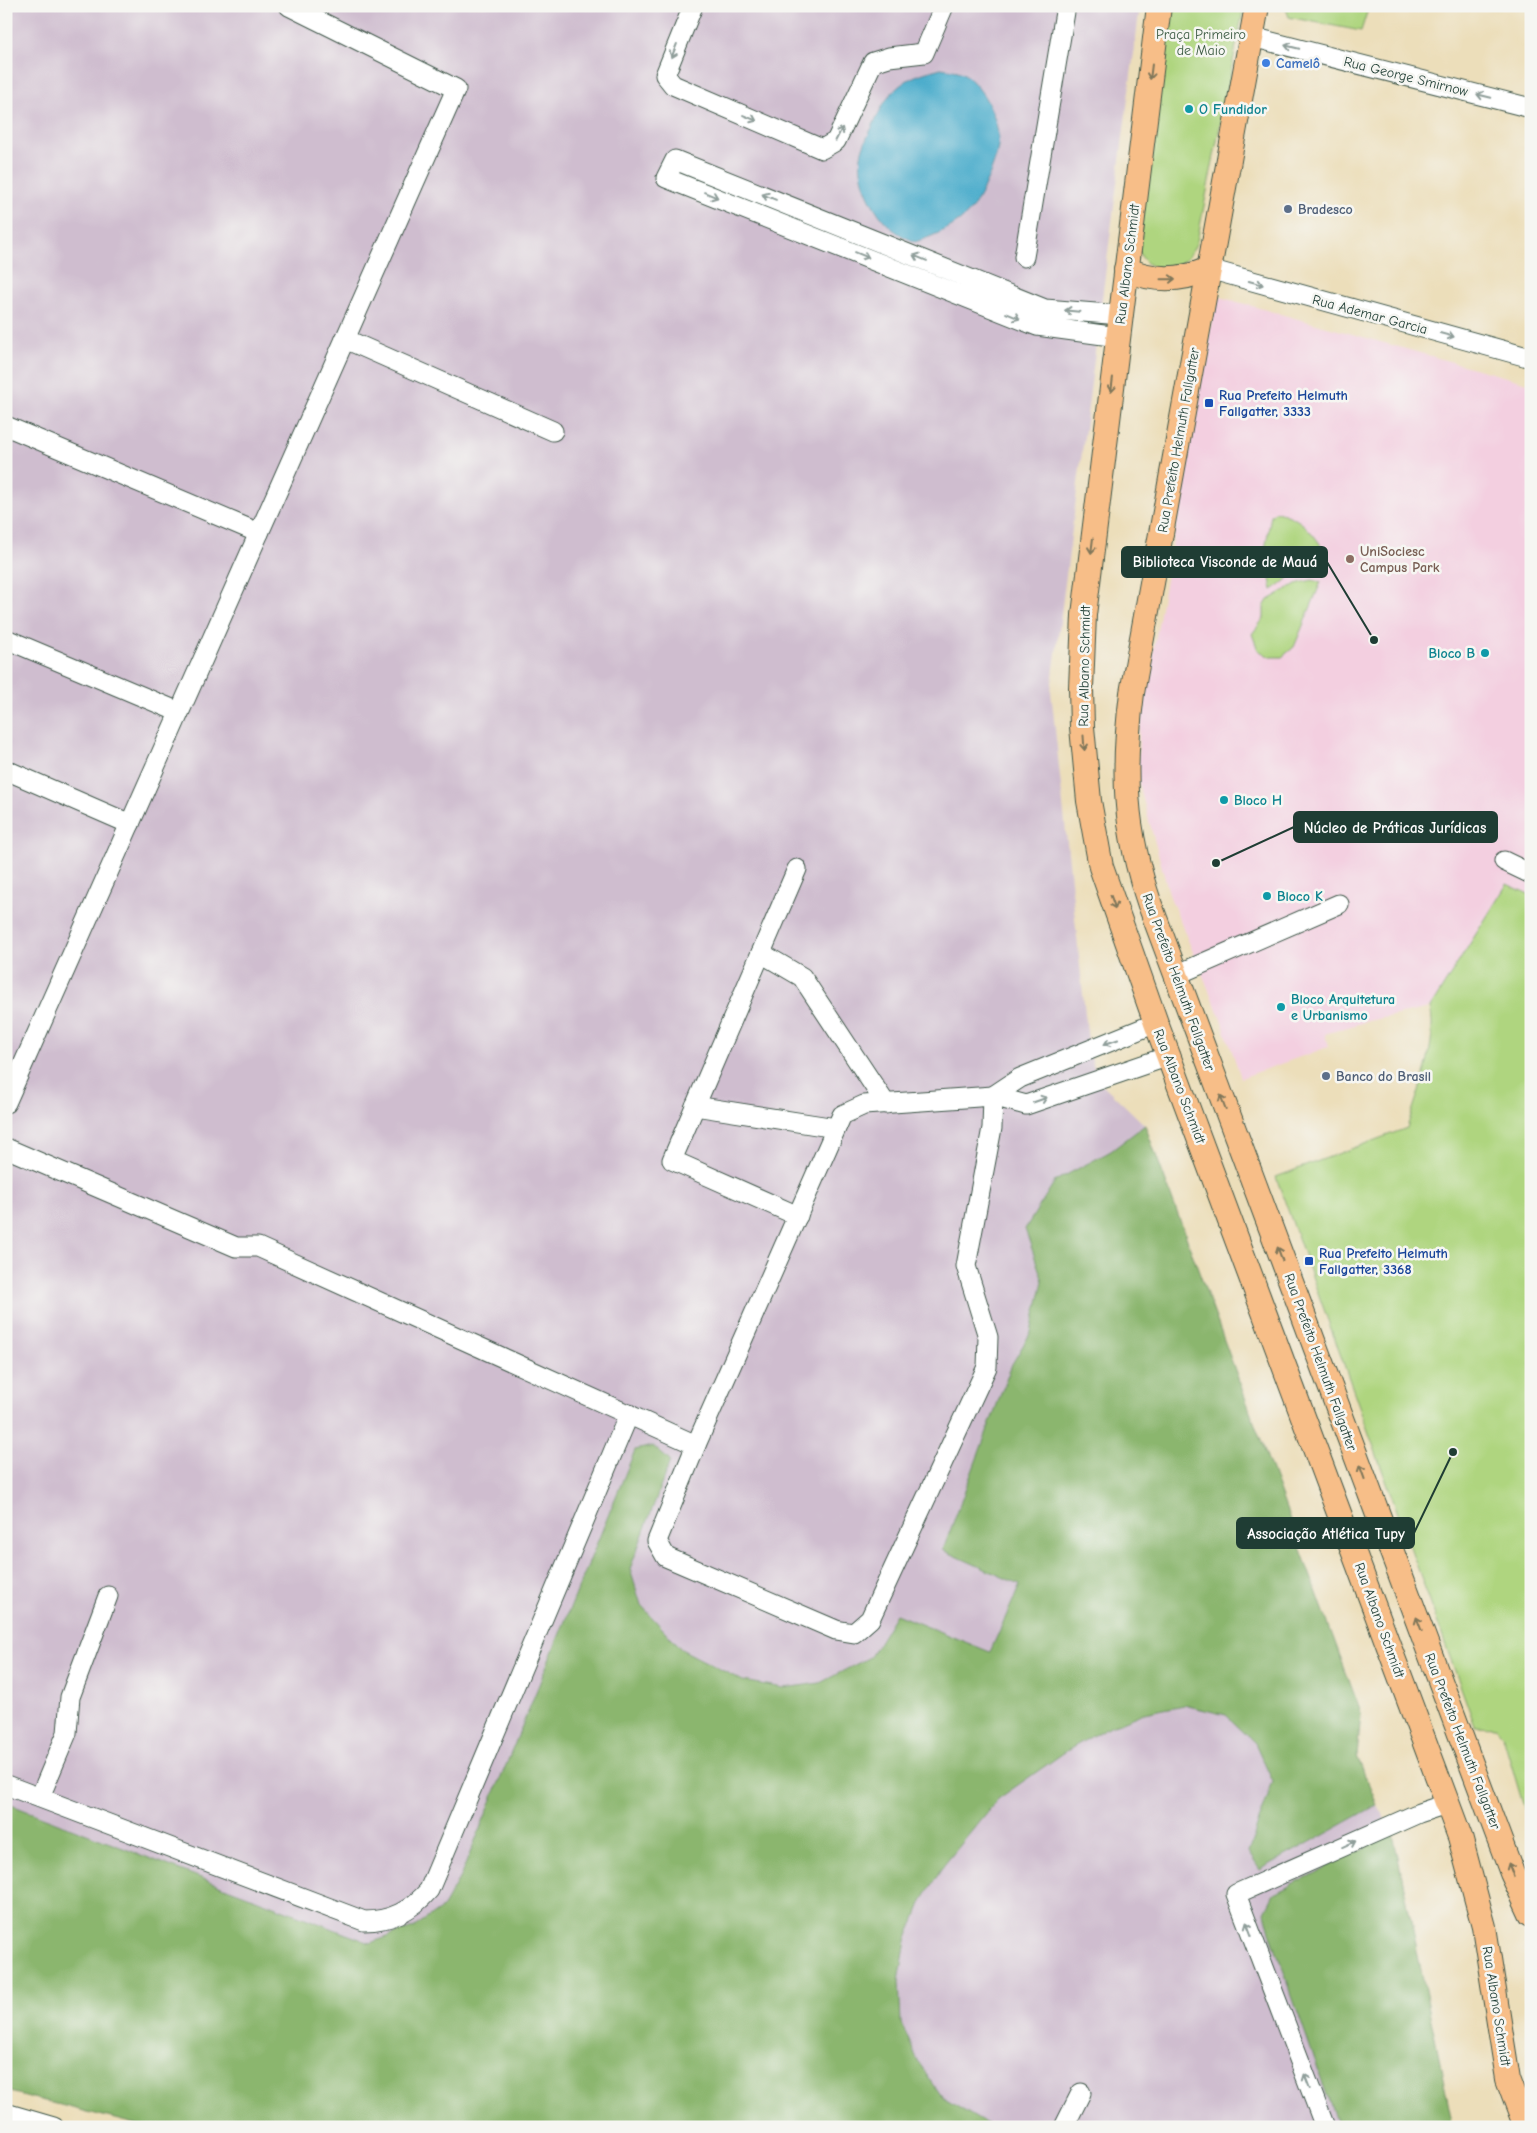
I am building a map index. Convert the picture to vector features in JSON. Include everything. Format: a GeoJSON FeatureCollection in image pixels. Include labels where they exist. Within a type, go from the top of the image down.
{"type":"FeatureCollection","features":[{"type":"Feature","properties":{"kind":"main road","name":"Rua Albano Schmidt"},"geometry":{"type":"LineString","coordinates":[[1159,6],[1085,606],[1081,688],[1082,727],[1089,800],[1101,866],[1156,1023],[1449,1803],[1477,1893],[1508,2079],[1526,2127]]}},
{"type":"Feature","properties":{"kind":"main road","name":"Rua Prefeito Helmuth Fallgatter"},"geometry":{"type":"LineString","coordinates":[[1257,6],[1132,693],[1124,762],[1127,806],[1137,863],[1176,975],[1508,1864],[1531,1914]]}},
{"type":"Feature","properties":{"kind":"main road"},"geometry":{"type":"LineString","coordinates":[[1126,270],[1142,276],[1168,279],[1189,276],[1209,270]]}},
{"type":"Feature","properties":{"kind":"street"},"geometry":{"type":"LineString","coordinates":[[6,1103],[456,89],[289,6]]}},
{"type":"Feature","properties":{"kind":"street"},"geometry":{"type":"LineString","coordinates":[[692,6],[665,75],[673,85],[822,149],[836,141],[873,62],[889,57],[924,53],[944,6]]}},
{"type":"Feature","properties":{"kind":"street"},"geometry":{"type":"LineString","coordinates":[[1024,257],[1066,6]]}},
{"type":"Feature","properties":{"kind":"street","name":"Rua George Smirnow"},"geometry":{"type":"LineString","coordinates":[[1252,37],[1531,108]]}},
{"type":"Feature","properties":{"kind":"street"},"geometry":{"type":"LineString","coordinates":[[675,160],[1045,309],[1119,326],[1037,326],[666,178],[675,160]]}},
{"type":"Feature","properties":{"kind":"street","name":"Rua Ademar Garcia"},"geometry":{"type":"LineString","coordinates":[[1209,270],[1531,358]]}},
{"type":"Feature","properties":{"kind":"street"},"geometry":{"type":"LineString","coordinates":[[345,339],[553,431]]}},
{"type":"Feature","properties":{"kind":"street"},"geometry":{"type":"LineString","coordinates":[[6,426],[259,533]]}},
{"type":"Feature","properties":{"kind":"street"},"geometry":{"type":"LineString","coordinates":[[6,639],[180,712]]}},
{"type":"Feature","properties":{"kind":"street"},"geometry":{"type":"LineString","coordinates":[[6,770],[130,824]]}},
{"type":"Feature","properties":{"kind":"street"},"geometry":{"type":"LineString","coordinates":[[1504,861],[1531,874]]}},
{"type":"Feature","properties":{"kind":"street"},"geometry":{"type":"LineString","coordinates":[[797,869],[672,1160],[798,1216]]}},
{"type":"Feature","properties":{"kind":"street"},"geometry":{"type":"LineString","coordinates":[[1176,975],[1339,904]]}},
{"type":"Feature","properties":{"kind":"street"},"geometry":{"type":"LineString","coordinates":[[761,953],[802,978],[886,1104]]}},
{"type":"Feature","properties":{"kind":"street"},"geometry":{"type":"LineString","coordinates":[[993,1096],[1020,1078],[1156,1023]]}},
{"type":"Feature","properties":{"kind":"street"},"geometry":{"type":"LineString","coordinates":[[993,1096],[992,1128],[966,1266],[988,1337],[987,1367],[870,1619],[854,1633],[836,1630],[666,1557],[656,1541],[696,1445],[842,1115],[864,1105],[993,1096],[1026,1105],[1169,1056]]}},
{"type":"Feature","properties":{"kind":"street"},"geometry":{"type":"LineString","coordinates":[[695,1106],[836,1128]]}},
{"type":"Feature","properties":{"kind":"street"},"geometry":{"type":"LineString","coordinates":[[6,1148],[236,1247],[258,1247],[696,1445]]}},
{"type":"Feature","properties":{"kind":"street"},"geometry":{"type":"LineString","coordinates":[[6,1785],[364,1921],[386,1919],[409,1910],[429,1890],[628,1414]]}},
{"type":"Feature","properties":{"kind":"street"},"geometry":{"type":"LineString","coordinates":[[40,1798],[67,1733],[70,1697],[108,1596]]}},
{"type":"Feature","properties":{"kind":"street"},"geometry":{"type":"LineString","coordinates":[[1325,2127],[1236,1894],[1419,1813],[1449,1803]]}},
{"type":"Feature","properties":{"kind":"street"},"geometry":{"type":"LineString","coordinates":[[1065,2125],[1081,2093]]}},
{"type":"Feature","properties":{"kind":"street"},"geometry":{"type":"LineString","coordinates":[[6,2113],[54,2127]]}},
{"type":"Feature","properties":{"kind":"shaded area"},"geometry":{"type":"Polygon","coordinates":[[[6,6],[1140,6],[1051,691],[1089,1051],[1098,1080],[1145,1125],[1361,1713],[1357,1756],[1377,1805],[1393,1833],[1453,2127],[146,2127],[6,2091],[6,6]]]}},
{"type":"Feature","properties":{"kind":"shaded area","name":"UniSociesc Campus Park"},"geometry":{"type":"Polygon","coordinates":[[[1216,296],[1531,384],[1531,895],[1507,884],[1430,1008],[1368,1021],[1325,1034],[1328,1047],[1241,1078],[1223,1024],[1170,897],[1137,777],[1139,733],[1216,296]]]}},
{"type":"Feature","properties":{"kind":"green space","name":"Praça Primeiro de Maio"},"geometry":{"type":"Polygon","coordinates":[[[1171,6],[1205,6],[1223,9],[1244,6],[1197,241],[1193,250],[1179,264],[1170,268],[1161,268],[1152,266],[1145,261],[1139,252],[1135,236],[1171,6]]]}},
{"type":"Feature","properties":{"kind":"green space"},"geometry":{"type":"Polygon","coordinates":[[[1285,6],[1369,6],[1361,31],[1289,17],[1285,6]]]}},
{"type":"Feature","properties":{"kind":"green space"},"geometry":{"type":"Polygon","coordinates":[[[1275,512],[1292,517],[1306,527],[1318,541],[1327,556],[1324,563],[1316,563],[1302,568],[1272,590],[1265,550],[1271,515],[1275,512]]]}},
{"type":"Feature","properties":{"kind":"green space"},"geometry":{"type":"Polygon","coordinates":[[[1312,580],[1321,582],[1294,647],[1282,657],[1270,657],[1258,650],[1252,634],[1264,618],[1264,607],[1268,600],[1296,584],[1312,580]]]}},
{"type":"Feature","properties":{"kind":"green space"},"geometry":{"type":"Polygon","coordinates":[[[1507,884],[1531,895],[1531,1832],[1503,1736],[1496,1727],[1475,1726],[1276,1177],[1407,1128],[1426,1068],[1432,1036],[1430,1008],[1507,884]]]}},
{"type":"Feature","properties":{"kind":"green space"},"geometry":{"type":"Polygon","coordinates":[[[1145,1125],[1361,1713],[1357,1756],[1377,1805],[1260,1870],[1248,1852],[1273,1782],[1255,1743],[1226,1715],[1184,1705],[1144,1713],[1104,1729],[1065,1752],[998,1799],[944,1865],[922,1901],[906,1941],[899,1981],[901,2023],[919,2063],[943,2098],[991,2127],[146,2127],[6,2091],[6,1803],[370,1943],[413,1928],[443,1907],[461,1875],[635,1450],[653,1446],[670,1461],[630,1569],[641,1605],[681,1649],[743,1681],[784,1688],[820,1683],[870,1657],[896,1614],[990,1652],[1020,1585],[943,1550],[1012,1364],[1031,1332],[1043,1281],[1025,1229],[1055,1181],[1111,1151],[1145,1125]]]}},
{"type":"Feature","properties":{"kind":"green space"},"geometry":{"type":"Polygon","coordinates":[[[1393,1833],[1453,2127],[1338,2127],[1270,1932],[1265,1912],[1274,1894],[1393,1833]]]}},
{"type":"Feature","properties":{"kind":"water"},"geometry":{"type":"Polygon","coordinates":[[[941,68],[963,73],[978,87],[994,116],[997,127],[998,147],[988,180],[966,216],[953,226],[915,242],[890,227],[876,210],[865,188],[862,177],[861,156],[878,116],[893,92],[911,78],[941,68]]]}},
{"type":"Feature","properties":{"kind":"place","name":"Camelô"},"geometry":{"type":"Point","coordinates":[1266,63]}},
{"type":"Feature","properties":{"kind":"place","name":"O Fundidor"},"geometry":{"type":"Point","coordinates":[1189,109]}},
{"type":"Feature","properties":{"kind":"place","name":"Bradesco"},"geometry":{"type":"Point","coordinates":[1288,209]}},
{"type":"Feature","properties":{"kind":"place","name":"Rua Prefeito Helmuth Fallgatter, 3333"},"geometry":{"type":"Point","coordinates":[1209,403]}},
{"type":"Feature","properties":{"kind":"place","name":"UniSociesc Campus Park"},"geometry":{"type":"Point","coordinates":[1350,559]}},
{"type":"Feature","properties":{"kind":"place","name":"Biblioteca Visconde de Mauá"},"geometry":{"type":"Point","coordinates":[1374,640]}},
{"type":"Feature","properties":{"kind":"place","name":"Bloco B"},"geometry":{"type":"Point","coordinates":[1485,653]}},
{"type":"Feature","properties":{"kind":"place","name":"Bloco H"},"geometry":{"type":"Point","coordinates":[1224,800]}},
{"type":"Feature","properties":{"kind":"place","name":"Núcleo de Práticas Jurídicas"},"geometry":{"type":"Point","coordinates":[1216,863]}},
{"type":"Feature","properties":{"kind":"place","name":"Bloco K"},"geometry":{"type":"Point","coordinates":[1267,896]}},
{"type":"Feature","properties":{"kind":"place","name":"Bloco Arquitetura e Urbanismo"},"geometry":{"type":"Point","coordinates":[1281,1007]}},
{"type":"Feature","properties":{"kind":"place","name":"Banco do Brasil"},"geometry":{"type":"Point","coordinates":[1326,1076]}},
{"type":"Feature","properties":{"kind":"place","name":"Rua Prefeito Helmuth Fallgatter, 3368"},"geometry":{"type":"Point","coordinates":[1309,1261]}},
{"type":"Feature","properties":{"kind":"place","name":"Associação Atlética Tupy"},"geometry":{"type":"Point","coordinates":[1453,1452]}}]}
